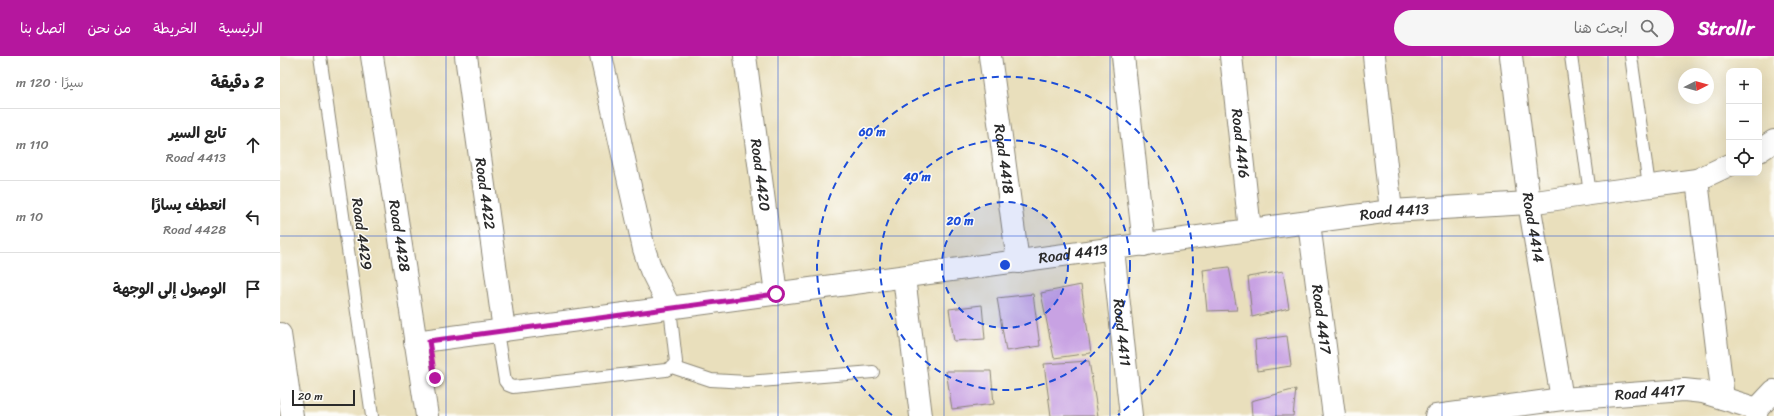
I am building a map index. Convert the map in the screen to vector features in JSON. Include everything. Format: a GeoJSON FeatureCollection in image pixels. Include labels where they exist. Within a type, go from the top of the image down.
{"type":"FeatureCollection","features":[{"type":"Feature","properties":{"kind":"street","name":"Road 4428"},"geometry":{"type":"LineString","coordinates":[[372,56],[422,341],[442,416]]}},
{"type":"Feature","properties":{"kind":"street","name":"Road 4428"},"geometry":{"type":"LineString","coordinates":[[387,56],[422,341],[427,416]]}},
{"type":"Feature","properties":{"kind":"street","name":"Road 4422"},"geometry":{"type":"LineString","coordinates":[[466,56],[501,331]]}},
{"type":"Feature","properties":{"kind":"street"},"geometry":{"type":"LineString","coordinates":[[601,56],[644,249],[651,270],[670,308]]}},
{"type":"Feature","properties":{"kind":"street","name":"Road 4420"},"geometry":{"type":"LineString","coordinates":[[745,56],[776,294]]}},
{"type":"Feature","properties":{"kind":"street","name":"Road 4418"},"geometry":{"type":"LineString","coordinates":[[990,56],[1018,262]]}},
{"type":"Feature","properties":{"kind":"street"},"geometry":{"type":"LineString","coordinates":[[1123,56],[1144,245]]}},
{"type":"Feature","properties":{"kind":"street","name":"Road 4416"},"geometry":{"type":"LineString","coordinates":[[1231,56],[1250,230]]}},
{"type":"Feature","properties":{"kind":"street"},"geometry":{"type":"LineString","coordinates":[[1374,56],[1391,211]]}},
{"type":"Feature","properties":{"kind":"street","name":"Road 4414"},"geometry":{"type":"LineString","coordinates":[[1511,56],[1529,203],[1562,399]]}},
{"type":"Feature","properties":{"kind":"street"},"geometry":{"type":"LineString","coordinates":[[1762,149],[1774,142]]}},
{"type":"Feature","properties":{"kind":"street","name":"Road 4413"},"geometry":{"type":"LineString","coordinates":[[422,341],[1391,211],[1529,203],[1697,180],[1726,166]]}},
{"type":"Feature","properties":{"kind":"street"},"geometry":{"type":"LineString","coordinates":[[1697,180],[1723,398]]}},
{"type":"Feature","properties":{"kind":"street","name":"Road 4417"},"geometry":{"type":"LineString","coordinates":[[1309,222],[1334,416]]}},
{"type":"Feature","properties":{"kind":"street","name":"Road 4411"},"geometry":{"type":"LineString","coordinates":[[1113,249],[1131,416]]}},
{"type":"Feature","properties":{"kind":"street"},"geometry":{"type":"LineString","coordinates":[[904,277],[921,416]]}},
{"type":"Feature","properties":{"kind":"street"},"geometry":{"type":"LineString","coordinates":[[280,334],[292,416]]}},
{"type":"Feature","properties":{"kind":"street","name":"Road 4417"},"geometry":{"type":"LineString","coordinates":[[1436,416],[1541,409],[1562,399],[1684,390],[1703,392],[1723,398],[1756,413]]}},
{"type":"Feature","properties":{"kind":"street"},"geometry":{"type":"LineString","coordinates":[[1756,413],[1774,390]]}},
{"type":"Feature","properties":{"kind":"lane","name":"Road 4429"},"geometry":{"type":"LineString","coordinates":[[320,56],[372,416]]}},
{"type":"Feature","properties":{"kind":"lane"},"geometry":{"type":"LineString","coordinates":[[1571,56],[1590,194]]}},
{"type":"Feature","properties":{"kind":"lane"},"geometry":{"type":"LineString","coordinates":[[1631,56],[1649,186]]}},
{"type":"Feature","properties":{"kind":"lane"},"geometry":{"type":"LineString","coordinates":[[501,331],[505,380],[508,385],[513,387],[666,370],[672,367],[676,362],[670,308]]}},
{"type":"Feature","properties":{"kind":"lane"},"geometry":{"type":"LineString","coordinates":[[672,367],[711,380],[747,382],[873,372]]}},
{"type":"Feature","properties":{"kind":"building"},"geometry":{"type":"Polygon","coordinates":[[[1229,267],[1237,310],[1207,311],[1203,270],[1229,267]]]}},
{"type":"Feature","properties":{"kind":"building"},"geometry":{"type":"Polygon","coordinates":[[[1283,271],[1289,308],[1252,317],[1248,277],[1283,271]]]}},
{"type":"Feature","properties":{"kind":"building"},"geometry":{"type":"Polygon","coordinates":[[[1081,285],[1091,353],[1054,358],[1041,293],[1081,285]]]}},
{"type":"Feature","properties":{"kind":"building"},"geometry":{"type":"Polygon","coordinates":[[[1033,294],[1040,346],[1006,351],[997,298],[1033,294]]]}},
{"type":"Feature","properties":{"kind":"building"},"geometry":{"type":"Polygon","coordinates":[[[982,305],[985,339],[954,341],[949,309],[982,305]]]}},
{"type":"Feature","properties":{"kind":"building"},"geometry":{"type":"Polygon","coordinates":[[[1287,336],[1291,366],[1257,371],[1255,340],[1287,336]]]}},
{"type":"Feature","properties":{"kind":"building"},"geometry":{"type":"Polygon","coordinates":[[[1089,361],[1098,416],[1051,416],[1044,364],[1089,361]]]}},
{"type":"Feature","properties":{"kind":"building"},"geometry":{"type":"Polygon","coordinates":[[[946,371],[991,371],[994,404],[952,409],[946,371]]]}},
{"type":"Feature","properties":{"kind":"building"},"geometry":{"type":"Polygon","coordinates":[[[1296,389],[1293,416],[1252,416],[1251,401],[1296,389]]]}},
{"type":"Feature","properties":{"kind":"route"},"geometry":{"type":"LineString","coordinates":[[435,378],[429,341],[776,294]]}}]}
